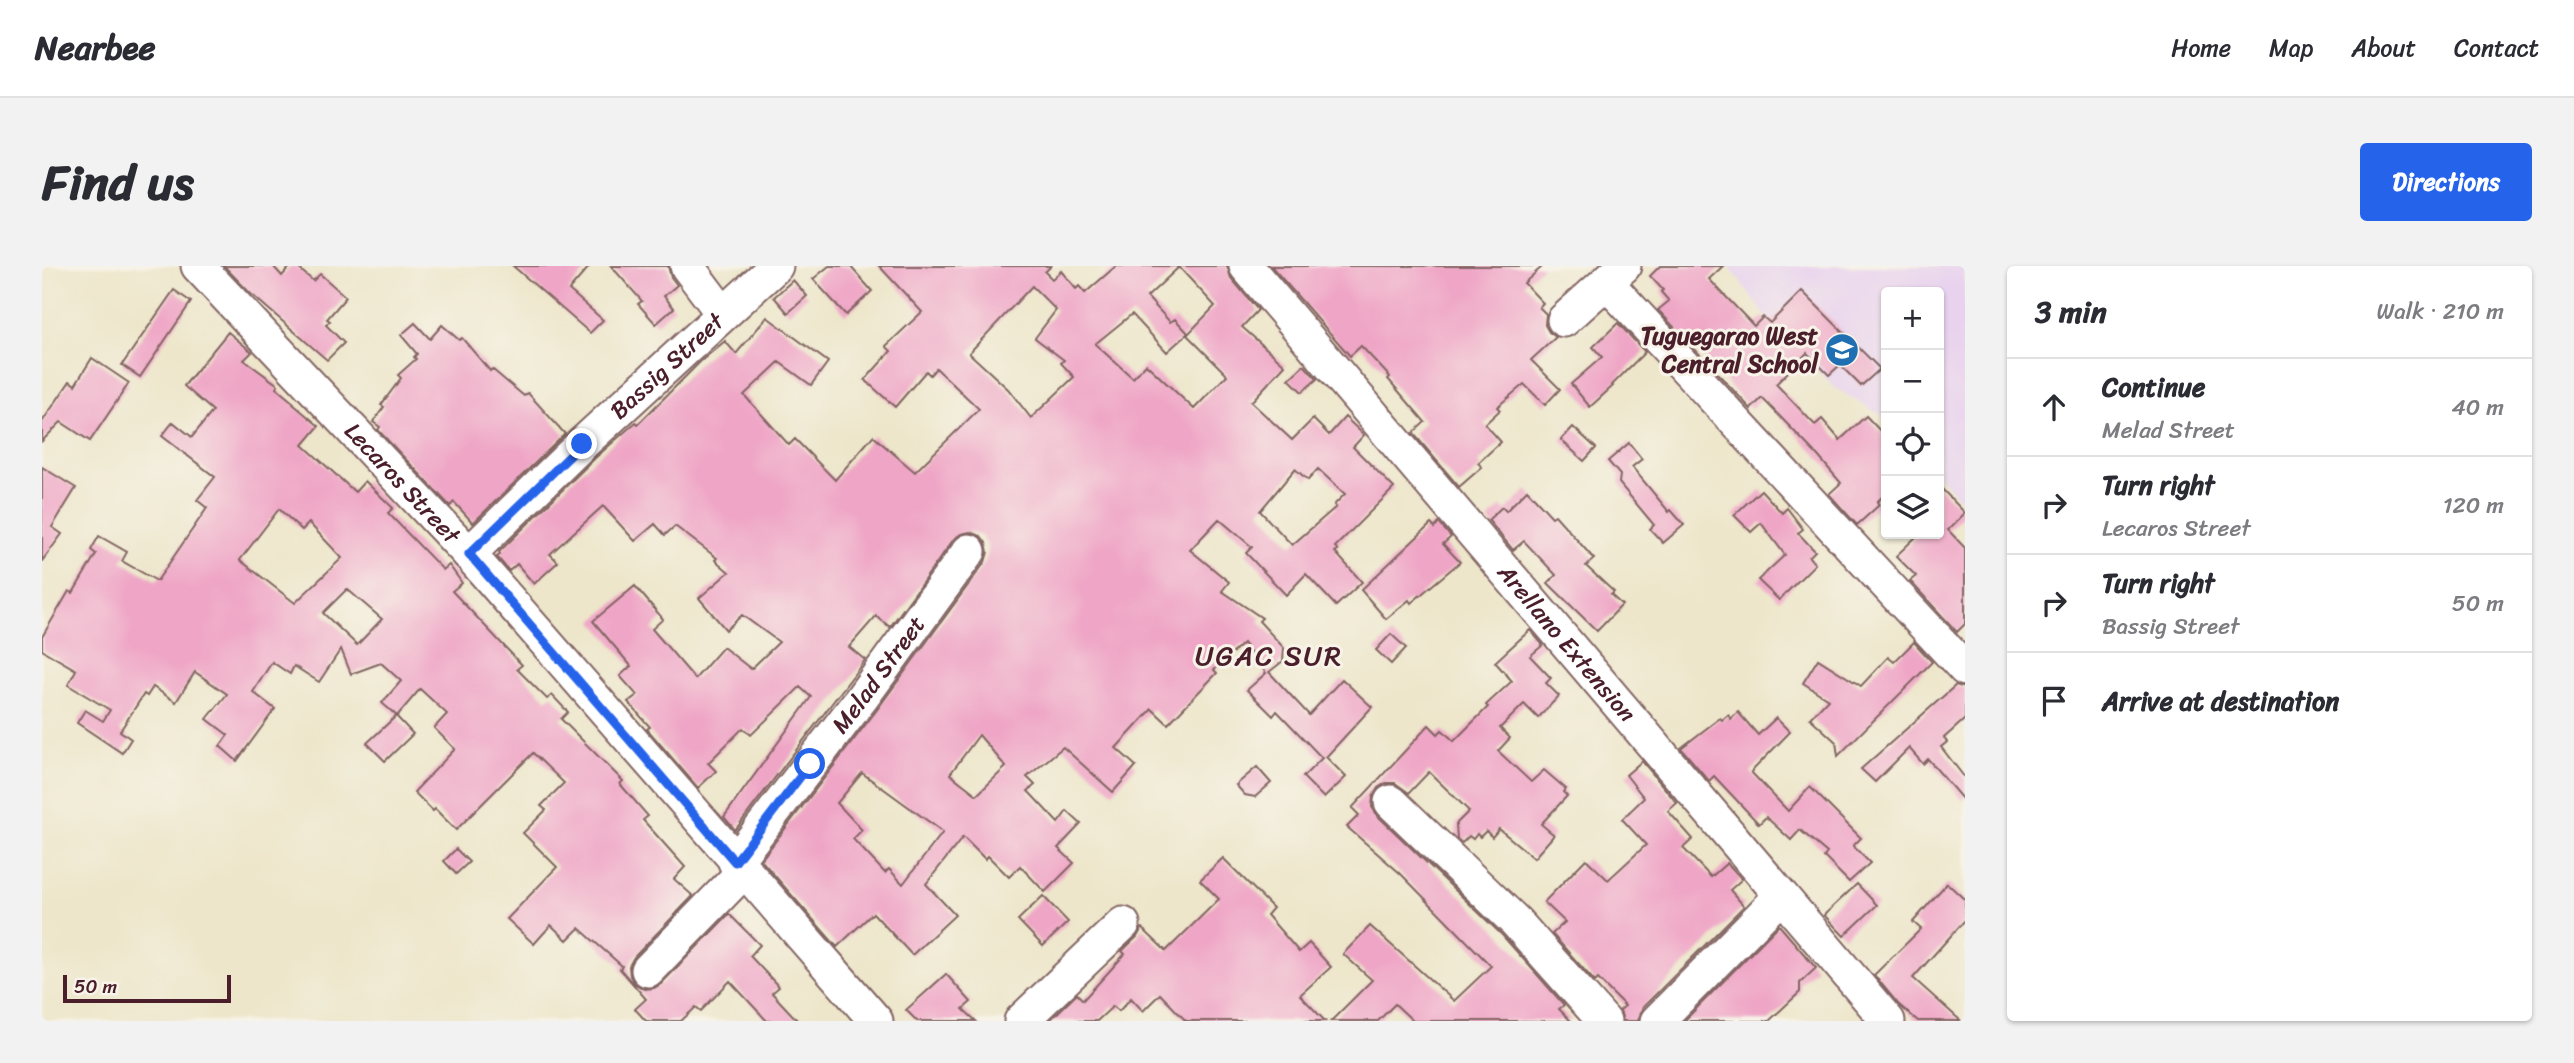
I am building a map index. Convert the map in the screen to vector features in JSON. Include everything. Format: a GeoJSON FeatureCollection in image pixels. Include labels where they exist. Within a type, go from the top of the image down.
{"type":"FeatureCollection","features":[{"type":"Feature","properties":{"kind":"street","name":"Lecaros Street"},"geometry":{"type":"LineString","coordinates":[[198,266],[469,554],[876,1021]]}},
{"type":"Feature","properties":{"kind":"street"},"geometry":{"type":"LineString","coordinates":[[687,266],[723,314]]}},
{"type":"Feature","properties":{"kind":"street","name":"Bassig Street"},"geometry":{"type":"LineString","coordinates":[[469,554],[582,444],[776,266]]}},
{"type":"Feature","properties":{"kind":"street","name":"Arellano Extension"},"geometry":{"type":"LineString","coordinates":[[1246,266],[1888,1021]]}},
{"type":"Feature","properties":{"kind":"street"},"geometry":{"type":"LineString","coordinates":[[1564,320],[1616,274],[1965,669]]}},
{"type":"Feature","properties":{"kind":"street","name":"Melad Street"},"geometry":{"type":"LineString","coordinates":[[648,970],[740,867],[969,551]]}},
{"type":"Feature","properties":{"kind":"street"},"geometry":{"type":"LineString","coordinates":[[1391,802],[1516,922],[1604,1021]]}},
{"type":"Feature","properties":{"kind":"street"},"geometry":{"type":"LineString","coordinates":[[1657,1021],[1781,896]]}},
{"type":"Feature","properties":{"kind":"street"},"geometry":{"type":"LineString","coordinates":[[1021,1021],[1123,924]]}},
{"type":"Feature","properties":{"kind":"shaded area","name":"Tuguegarao West Central School"},"geometry":{"type":"Polygon","coordinates":[[[1729,266],[1965,266],[1965,505],[1944,482],[1944,287],[1881,287],[1881,415],[1834,387],[1763,313],[1729,266]]]}},
{"type":"Feature","properties":{"kind":"building"},"geometry":{"type":"Polygon","coordinates":[[[224,266],[273,266],[282,276],[291,266],[296,266],[313,281],[320,274],[346,297],[327,319],[330,321],[326,325],[344,343],[327,360],[250,293],[224,266]]]}},
{"type":"Feature","properties":{"kind":"building"},"geometry":{"type":"Polygon","coordinates":[[[513,266],[590,266],[569,290],[603,320],[590,333],[513,266]]]}},
{"type":"Feature","properties":{"kind":"building"},"geometry":{"type":"Polygon","coordinates":[[[611,266],[668,266],[677,285],[664,296],[674,308],[656,324],[638,304],[642,301],[611,266]]]}},
{"type":"Feature","properties":{"kind":"building"},"geometry":{"type":"Polygon","coordinates":[[[829,266],[850,266],[872,291],[846,315],[813,279],[829,266]]]}},
{"type":"Feature","properties":{"kind":"building"},"geometry":{"type":"Polygon","coordinates":[[[879,266],[1051,266],[1045,272],[1052,279],[1061,271],[1076,289],[1079,286],[1085,293],[1116,266],[1227,266],[1231,278],[1258,310],[1242,327],[1285,365],[1251,402],[1292,440],[1313,419],[1329,435],[1345,417],[1364,435],[1353,447],[1394,488],[1335,547],[1338,550],[1335,552],[1362,582],[1336,606],[1306,574],[1286,595],[1246,553],[1252,547],[1219,519],[1190,550],[1229,582],[1222,591],[1262,618],[1259,621],[1284,648],[1283,661],[1269,672],[1309,715],[1342,679],[1372,707],[1326,757],[1346,777],[1324,798],[1303,777],[1322,758],[1277,711],[1273,716],[1247,690],[1266,673],[1243,643],[1214,670],[1217,673],[1168,724],[1152,709],[1116,748],[1136,766],[1113,792],[1063,747],[1027,777],[1035,785],[1028,791],[1058,823],[1067,811],[1081,824],[1058,848],[1074,863],[1045,892],[1020,866],[1009,877],[988,856],[985,859],[963,837],[926,884],[955,915],[912,955],[873,913],[837,947],[761,860],[876,711],[985,562],[988,552],[981,536],[970,532],[954,539],[890,627],[876,616],[849,647],[865,660],[735,830],[724,817],[811,697],[800,687],[751,735],[743,728],[708,763],[716,771],[698,788],[647,729],[650,727],[628,702],[637,695],[620,676],[631,666],[593,621],[635,586],[663,619],[652,629],[695,679],[723,647],[751,669],[779,642],[742,615],[726,630],[699,598],[729,572],[715,560],[717,558],[675,526],[665,535],[655,524],[635,541],[603,506],[550,554],[558,562],[534,584],[517,564],[509,571],[497,557],[595,458],[636,422],[638,424],[701,361],[725,341],[736,354],[767,317],[828,362],[811,385],[779,362],[744,395],[789,445],[795,439],[835,480],[873,436],[915,472],[979,409],[936,368],[930,375],[926,371],[895,407],[865,380],[891,351],[886,346],[922,312],[879,266]],[[1179,267],[1147,297],[1170,322],[1175,319],[1188,333],[1167,352],[1132,314],[1095,344],[1133,378],[1146,364],[1194,409],[1227,375],[1187,335],[1215,306],[1179,267]],[[1032,286],[969,353],[1008,389],[1031,418],[1074,377],[1061,363],[1064,360],[1035,338],[1056,310],[1032,286]],[[1295,469],[1260,511],[1292,545],[1336,507],[1334,505],[1345,494],[1318,469],[1308,480],[1295,469]],[[979,735],[950,774],[977,795],[1006,767],[979,735]],[[862,773],[837,803],[862,830],[853,839],[885,873],[889,869],[903,884],[943,832],[862,773]]]}},
{"type":"Feature","properties":{"kind":"building"},"geometry":{"type":"Polygon","coordinates":[[[1271,266],[1543,266],[1524,283],[1543,303],[1539,307],[1546,314],[1545,325],[1556,337],[1531,360],[1560,389],[1545,405],[1524,384],[1497,407],[1500,410],[1485,424],[1501,442],[1478,463],[1482,467],[1459,487],[1413,433],[1425,422],[1388,379],[1390,377],[1361,346],[1350,356],[1271,266]]]}},
{"type":"Feature","properties":{"kind":"building"},"geometry":{"type":"Polygon","coordinates":[[[1660,266],[1723,266],[1709,279],[1754,326],[1763,317],[1770,323],[1802,291],[1880,369],[1861,386],[1840,365],[1829,375],[1807,353],[1776,384],[1815,425],[1822,419],[1840,440],[1866,416],[1881,432],[1879,505],[1857,525],[1829,494],[1841,483],[1818,456],[1762,398],[1751,409],[1658,310],[1669,301],[1650,276],[1660,266]]]}},
{"type":"Feature","properties":{"kind":"building"},"geometry":{"type":"Polygon","coordinates":[[[793,280],[807,296],[788,313],[774,297],[793,280]]]}},
{"type":"Feature","properties":{"kind":"building"},"geometry":{"type":"Polygon","coordinates":[[[174,290],[191,302],[140,377],[122,365],[174,290]]]}},
{"type":"Feature","properties":{"kind":"building"},"geometry":{"type":"Polygon","coordinates":[[[415,323],[430,339],[442,325],[459,340],[462,338],[490,371],[492,369],[524,396],[528,393],[565,434],[473,523],[454,502],[450,506],[373,422],[384,407],[381,405],[401,378],[398,375],[416,359],[414,357],[417,354],[401,335],[415,323]]]}},
{"type":"Feature","properties":{"kind":"building"},"geometry":{"type":"Polygon","coordinates":[[[1618,323],[1645,352],[1590,407],[1571,384],[1602,357],[1593,347],[1618,323]]]}},
{"type":"Feature","properties":{"kind":"building"},"geometry":{"type":"Polygon","coordinates":[[[228,332],[252,352],[244,360],[278,385],[276,388],[319,426],[303,445],[355,492],[365,481],[393,508],[388,513],[443,570],[449,565],[462,583],[452,591],[522,665],[517,669],[547,699],[552,695],[568,712],[561,719],[623,781],[620,784],[648,816],[643,820],[685,867],[674,879],[693,896],[634,957],[629,966],[634,983],[644,989],[661,984],[729,914],[760,945],[750,956],[779,987],[772,993],[798,1021],[767,1021],[730,981],[701,1011],[696,1007],[681,1021],[646,1021],[635,1009],[646,999],[620,969],[622,966],[579,928],[567,940],[551,925],[534,944],[507,919],[557,867],[523,833],[546,810],[541,806],[564,783],[533,753],[456,830],[414,792],[455,749],[434,728],[447,714],[420,689],[397,716],[382,703],[401,681],[381,663],[351,674],[341,649],[319,682],[294,666],[290,674],[272,662],[253,692],[275,709],[237,761],[220,746],[228,735],[207,719],[227,694],[195,672],[176,702],[153,687],[147,696],[144,694],[120,731],[131,739],[122,753],[77,723],[85,710],[103,721],[110,710],[68,685],[76,670],[42,650],[42,637],[69,591],[73,593],[96,554],[91,550],[99,536],[127,552],[122,561],[157,581],[207,508],[197,500],[215,477],[162,436],[173,422],[192,437],[213,411],[184,386],[228,332]],[[279,509],[240,560],[295,603],[342,558],[309,523],[302,530],[279,509]],[[347,589],[323,613],[357,645],[382,619],[347,589]]]}},
{"type":"Feature","properties":{"kind":"building"},"geometry":{"type":"Polygon","coordinates":[[[92,358],[129,383],[90,441],[61,422],[42,441],[42,422],[70,381],[75,385],[92,358]]]}},
{"type":"Feature","properties":{"kind":"building"},"geometry":{"type":"Polygon","coordinates":[[[1304,365],[1317,379],[1302,392],[1289,379],[1304,365]]]}},
{"type":"Feature","properties":{"kind":"building"},"geometry":{"type":"Polygon","coordinates":[[[1573,427],[1596,448],[1584,461],[1561,440],[1573,427]]]}},
{"type":"Feature","properties":{"kind":"building"},"geometry":{"type":"Polygon","coordinates":[[[1629,443],[1642,459],[1632,467],[1669,512],[1671,510],[1684,525],[1663,543],[1650,529],[1654,525],[1619,483],[1620,475],[1608,461],[1629,443]]]}},
{"type":"Feature","properties":{"kind":"building"},"geometry":{"type":"Polygon","coordinates":[[[42,467],[76,488],[52,527],[62,534],[42,561],[42,467]]]}},
{"type":"Feature","properties":{"kind":"building"},"geometry":{"type":"Polygon","coordinates":[[[1527,490],[1552,517],[1555,515],[1594,559],[1586,566],[1614,592],[1611,595],[1622,605],[1597,631],[1548,583],[1556,575],[1524,541],[1513,550],[1488,520],[1502,507],[1506,511],[1527,490]]]}},
{"type":"Feature","properties":{"kind":"building"},"geometry":{"type":"Polygon","coordinates":[[[1761,490],[1782,513],[1787,508],[1803,529],[1798,533],[1815,551],[1809,557],[1815,564],[1779,600],[1758,580],[1785,555],[1761,523],[1751,532],[1734,515],[1761,490]]]}},
{"type":"Feature","properties":{"kind":"building"},"geometry":{"type":"Polygon","coordinates":[[[1944,491],[1965,513],[1948,530],[1965,548],[1965,624],[1957,632],[1910,581],[1916,576],[1896,556],[1914,539],[1944,539],[1944,491]]]}},
{"type":"Feature","properties":{"kind":"building"},"geometry":{"type":"Polygon","coordinates":[[[1439,523],[1451,537],[1443,544],[1460,562],[1411,603],[1409,600],[1386,619],[1361,590],[1431,524],[1435,528],[1439,523]]]}},
{"type":"Feature","properties":{"kind":"building"},"geometry":{"type":"Polygon","coordinates":[[[1530,630],[1543,645],[1530,656],[1551,678],[1546,683],[1559,696],[1538,718],[1524,704],[1500,728],[1510,738],[1498,751],[1531,782],[1544,770],[1566,789],[1563,792],[1567,796],[1541,824],[1554,835],[1534,858],[1499,829],[1492,837],[1486,831],[1480,837],[1477,834],[1473,839],[1469,836],[1462,843],[1457,839],[1456,824],[1469,811],[1429,772],[1409,793],[1395,783],[1386,783],[1378,788],[1372,807],[1378,816],[1502,935],[1564,1005],[1559,1009],[1571,1021],[1413,1021],[1395,1004],[1378,1021],[1331,1021],[1372,980],[1343,954],[1370,926],[1454,1001],[1491,966],[1401,874],[1347,827],[1359,815],[1352,808],[1429,725],[1438,734],[1442,730],[1454,741],[1488,707],[1486,705],[1512,681],[1495,662],[1530,630]]]}},
{"type":"Feature","properties":{"kind":"building"},"geometry":{"type":"Polygon","coordinates":[[[1391,634],[1406,648],[1391,664],[1376,650],[1391,634]]]}},
{"type":"Feature","properties":{"kind":"building"},"geometry":{"type":"Polygon","coordinates":[[[1914,642],[1932,662],[1838,756],[1836,742],[1810,718],[1828,699],[1803,683],[1818,659],[1861,686],[1888,657],[1894,662],[1914,642]]]}},
{"type":"Feature","properties":{"kind":"building"},"geometry":{"type":"Polygon","coordinates":[[[1956,685],[1965,688],[1965,719],[1944,738],[1947,742],[1941,747],[1965,778],[1963,800],[1928,759],[1923,764],[1909,748],[1875,782],[1861,769],[1956,685]]]}},
{"type":"Feature","properties":{"kind":"building"},"geometry":{"type":"Polygon","coordinates":[[[1738,712],[1758,735],[1776,718],[1790,732],[1751,772],[1788,811],[1810,787],[1861,838],[1853,846],[1870,863],[1849,882],[1824,857],[1827,853],[1800,830],[1791,840],[1766,817],[1759,824],[1714,776],[1709,781],[1681,748],[1720,718],[1722,720],[1728,715],[1731,719],[1738,712]]]}},
{"type":"Feature","properties":{"kind":"building"},"geometry":{"type":"Polygon","coordinates":[[[396,716],[413,734],[385,761],[367,743],[396,716]]]}},
{"type":"Feature","properties":{"kind":"building"},"geometry":{"type":"Polygon","coordinates":[[[1642,761],[1677,803],[1668,811],[1693,839],[1683,848],[1711,877],[1727,863],[1742,879],[1730,890],[1744,906],[1643,1007],[1638,1021],[1623,1021],[1620,1010],[1625,1006],[1598,979],[1595,982],[1552,934],[1565,922],[1544,902],[1586,859],[1608,880],[1646,845],[1622,819],[1644,798],[1626,775],[1642,761]]]}},
{"type":"Feature","properties":{"kind":"building"},"geometry":{"type":"Polygon","coordinates":[[[1257,767],[1271,783],[1255,797],[1245,795],[1236,785],[1257,767]]]}},
{"type":"Feature","properties":{"kind":"building"},"geometry":{"type":"Polygon","coordinates":[[[456,849],[469,862],[456,874],[444,861],[456,849]]]}},
{"type":"Feature","properties":{"kind":"building"},"geometry":{"type":"Polygon","coordinates":[[[1223,858],[1273,908],[1267,915],[1299,952],[1309,943],[1331,967],[1300,995],[1325,1021],[1186,1021],[1160,994],[1143,1011],[1131,998],[1119,1011],[1113,1006],[1097,1021],[1049,1021],[1077,994],[1083,1000],[1125,954],[1122,951],[1137,937],[1142,928],[1166,951],[1219,899],[1200,880],[1223,858]]]}},
{"type":"Feature","properties":{"kind":"building"},"geometry":{"type":"Polygon","coordinates":[[[1947,883],[1965,900],[1965,920],[1913,978],[1961,1021],[1918,1021],[1898,1004],[1874,975],[1921,929],[1913,922],[1947,883]]]}},
{"type":"Feature","properties":{"kind":"building"},"geometry":{"type":"Polygon","coordinates":[[[1857,884],[1877,905],[1844,936],[1824,915],[1857,884]]]}},
{"type":"Feature","properties":{"kind":"building"},"geometry":{"type":"Polygon","coordinates":[[[1043,896],[1068,922],[1043,946],[1018,920],[1043,896]]]}},
{"type":"Feature","properties":{"kind":"building"},"geometry":{"type":"Polygon","coordinates":[[[1779,925],[1816,968],[1800,983],[1800,992],[1769,1021],[1684,1021],[1779,925]]]}},
{"type":"Feature","properties":{"kind":"building"},"geometry":{"type":"Polygon","coordinates":[[[946,974],[971,1002],[963,1009],[976,1021],[917,1021],[906,1010],[946,974]]]}},
{"type":"Feature","properties":{"kind":"place","name":"Tuguegarao West Central School"},"geometry":{"type":"Point","coordinates":[1842,350]}},
{"type":"Feature","properties":{"kind":"district","name":"UGAC SUR"},"geometry":{"type":"Point","coordinates":[1269,655]}},
{"type":"Feature","properties":{"kind":"route"},"geometry":{"type":"LineString","coordinates":[[582,444],[469,554],[735,862],[810,764]]}}]}
